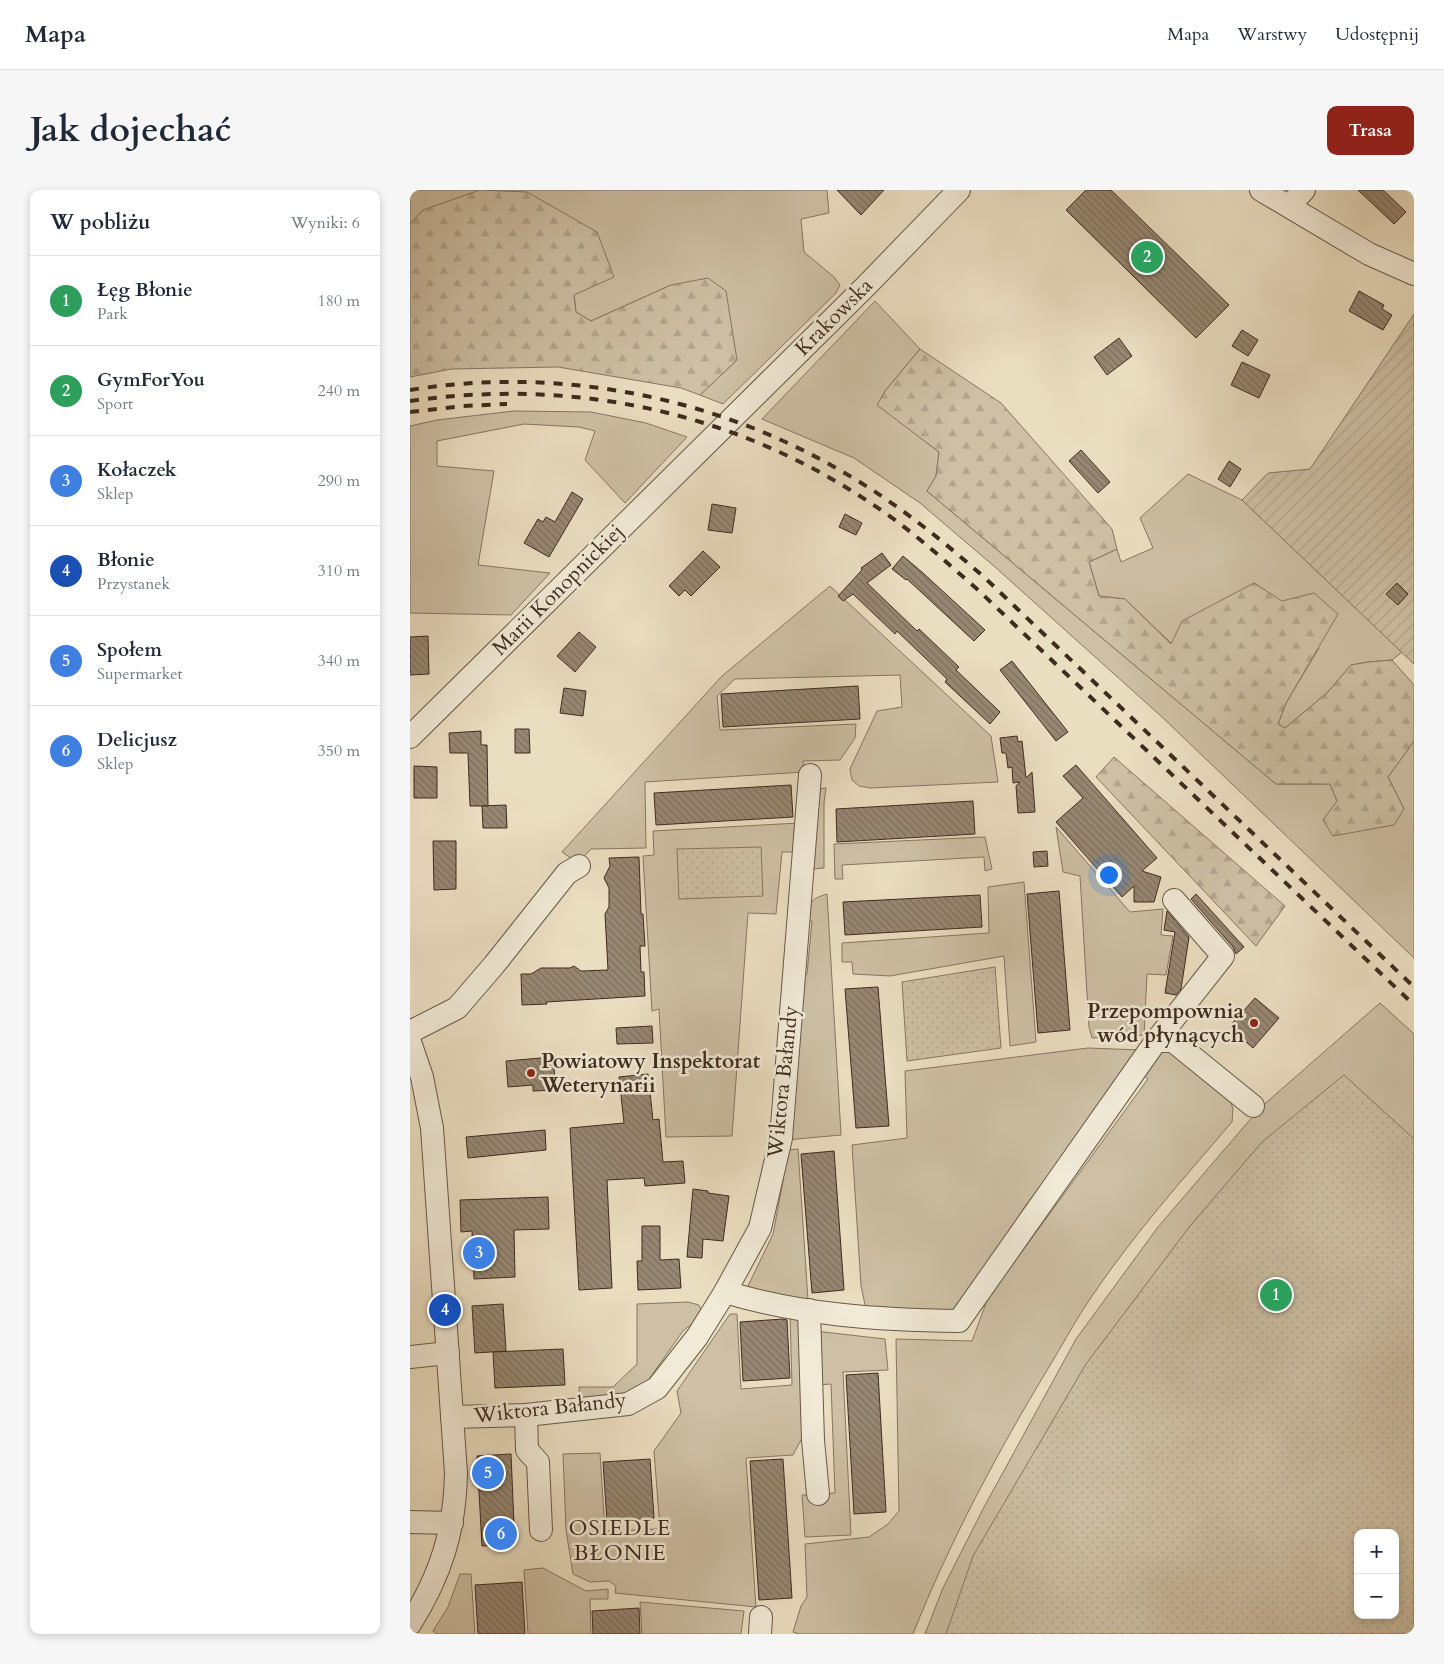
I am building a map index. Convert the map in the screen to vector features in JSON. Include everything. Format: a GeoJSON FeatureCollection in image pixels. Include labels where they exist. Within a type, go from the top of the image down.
{"type":"FeatureCollection","features":[{"type":"Feature","properties":{"kind":"street","name":"Krakowska"},"geometry":{"type":"LineString","coordinates":[[707,443],[866,286],[959,190]]}},
{"type":"Feature","properties":{"kind":"street"},"geometry":{"type":"LineString","coordinates":[[1262,190],[1296,198],[1369,254],[1414,274]]}},
{"type":"Feature","properties":{"kind":"street","name":"Marii Konopnickiej"},"geometry":{"type":"LineString","coordinates":[[410,736],[707,443]]}},
{"type":"Feature","properties":{"kind":"street","name":"Wiktora Bałandy"},"geometry":{"type":"LineString","coordinates":[[452,1417],[526,1415],[628,1404],[657,1388],[697,1337],[725,1292],[760,1228],[781,1138],[810,774]]}},
{"type":"Feature","properties":{"kind":"street"},"geometry":{"type":"LineString","coordinates":[[410,1032],[457,1008],[494,965],[566,873],[579,866]]}},
{"type":"Feature","properties":{"kind":"street"},"geometry":{"type":"LineString","coordinates":[[725,1292],[754,1301],[808,1310],[890,1320],[959,1321],[1156,1041],[1223,956],[1174,900]]}},
{"type":"Feature","properties":{"kind":"street"},"geometry":{"type":"LineString","coordinates":[[1156,1041],[1172,1041],[1253,1106]]}},
{"type":"Feature","properties":{"kind":"street"},"geometry":{"type":"LineString","coordinates":[[410,1042],[416,1080],[432,1128],[456,1473],[452,1523],[447,1547],[434,1580],[410,1625],[419,1634]]}},
{"type":"Feature","properties":{"kind":"street"},"geometry":{"type":"LineString","coordinates":[[808,1310],[813,1440],[818,1494]]}},
{"type":"Feature","properties":{"kind":"street"},"geometry":{"type":"LineString","coordinates":[[410,1357],[448,1353]]}},
{"type":"Feature","properties":{"kind":"street"},"geometry":{"type":"LineString","coordinates":[[526,1415],[527,1450],[538,1462],[541,1530]]}},
{"type":"Feature","properties":{"kind":"street"},"geometry":{"type":"LineString","coordinates":[[410,1522],[452,1523]]}},
{"type":"Feature","properties":{"kind":"green space"},"geometry":{"type":"Polygon","coordinates":[[[410,190],[827,190],[829,213],[801,219],[804,252],[834,277],[840,285],[836,293],[723,404],[700,395],[737,360],[671,285],[591,321],[576,313],[574,295],[410,224],[410,190]]]}},
{"type":"Feature","properties":{"kind":"green space"},"geometry":{"type":"Polygon","coordinates":[[[480,190],[527,192],[597,232],[614,277],[574,295],[576,312],[591,321],[671,285],[708,278],[726,291],[737,360],[700,395],[681,388],[558,367],[451,369],[410,377],[410,224],[423,210],[480,190]]]}},
{"type":"Feature","properties":{"kind":"green space"},"geometry":{"type":"Polygon","coordinates":[[[875,301],[920,349],[885,391],[878,405],[939,452],[936,476],[927,491],[1276,784],[1330,784],[1337,801],[1404,809],[1388,777],[1414,741],[1414,958],[1162,717],[995,567],[920,503],[854,458],[762,419],[875,301]]]}},
{"type":"Feature","properties":{"kind":"green space"},"geometry":{"type":"Polygon","coordinates":[[[1414,314],[1414,664],[1242,500],[1268,473],[1310,469],[1414,314]]]}},
{"type":"Feature","properties":{"kind":"green space"},"geometry":{"type":"Polygon","coordinates":[[[920,349],[1001,403],[1112,529],[1117,549],[1089,562],[1099,596],[1125,599],[1171,644],[1182,621],[1254,583],[1282,601],[1314,593],[1338,614],[1286,703],[1278,724],[1285,728],[1328,692],[1351,665],[1392,660],[1414,685],[1414,741],[1388,777],[1404,809],[1394,825],[1333,836],[1323,820],[1337,801],[1330,784],[1276,784],[927,491],[936,476],[939,452],[877,405],[885,391],[920,349]]]}},
{"type":"Feature","properties":{"kind":"green space"},"geometry":{"type":"Polygon","coordinates":[[[514,411],[591,412],[646,423],[687,437],[625,503],[585,460],[595,431],[579,427],[524,424],[437,441],[437,466],[494,471],[478,565],[550,573],[511,615],[410,613],[410,426],[437,420],[514,411]]]}},
{"type":"Feature","properties":{"kind":"green space"},"geometry":{"type":"Polygon","coordinates":[[[1188,474],[1242,500],[1402,652],[1392,660],[1351,665],[1328,692],[1285,728],[1278,724],[1286,703],[1319,648],[1172,644],[1125,599],[1099,596],[1089,562],[1117,549],[1121,562],[1153,548],[1140,518],[1188,474]]]}},
{"type":"Feature","properties":{"kind":"green space"},"geometry":{"type":"Polygon","coordinates":[[[830,586],[991,736],[998,782],[870,788],[859,786],[852,780],[850,769],[877,711],[902,707],[900,675],[735,679],[717,696],[720,730],[856,724],[855,738],[840,760],[803,761],[804,772],[645,782],[646,848],[591,849],[578,863],[562,852],[722,676],[830,586]]]}},
{"type":"Feature","properties":{"kind":"green space"},"geometry":{"type":"Polygon","coordinates":[[[1114,757],[1285,906],[1256,946],[1096,777],[1114,757]]]}},
{"type":"Feature","properties":{"kind":"green space"},"geometry":{"type":"Polygon","coordinates":[[[826,788],[824,803],[824,868],[812,869],[816,789],[826,788]]]}},
{"type":"Feature","properties":{"kind":"green space"},"geometry":{"type":"Polygon","coordinates":[[[799,823],[798,852],[782,852],[776,914],[748,913],[732,1136],[666,1137],[659,1009],[652,1011],[643,856],[654,855],[653,831],[799,823]]]}},
{"type":"Feature","properties":{"kind":"green space"},"geometry":{"type":"Polygon","coordinates":[[[1056,827],[1130,912],[1163,909],[1161,935],[1173,936],[1166,975],[1147,974],[1144,1035],[1092,1038],[1089,1027],[1080,876],[1063,872],[1056,827]]]}},
{"type":"Feature","properties":{"kind":"green space"},"geometry":{"type":"Polygon","coordinates":[[[985,837],[992,869],[985,871],[984,857],[842,865],[843,879],[835,879],[834,844],[985,837]]]}},
{"type":"Feature","properties":{"kind":"green space"},"geometry":{"type":"Polygon","coordinates":[[[761,847],[763,896],[679,899],[677,849],[761,847]]]}},
{"type":"Feature","properties":{"kind":"green space"},"geometry":{"type":"Polygon","coordinates":[[[1024,882],[1036,1042],[1010,1046],[1004,956],[890,976],[853,974],[852,962],[842,962],[842,943],[989,933],[988,887],[1024,882]]]}},
{"type":"Feature","properties":{"kind":"green space"},"geometry":{"type":"Polygon","coordinates":[[[827,894],[841,1135],[786,1140],[800,978],[807,974],[812,921],[805,920],[807,909],[811,902],[827,894]]]}},
{"type":"Feature","properties":{"kind":"green space"},"geometry":{"type":"Polygon","coordinates":[[[995,967],[1001,1048],[907,1061],[902,982],[995,967]]]}},
{"type":"Feature","properties":{"kind":"green space"},"geometry":{"type":"Polygon","coordinates":[[[1380,1003],[1414,1034],[1414,1221],[995,1634],[925,1634],[943,1588],[983,1509],[1076,1339],[1158,1227],[1260,1108],[1380,1003]]]}},
{"type":"Feature","properties":{"kind":"green space"},"geometry":{"type":"Polygon","coordinates":[[[1088,1048],[1141,1050],[1023,1209],[965,1304],[955,1311],[866,1309],[861,1286],[852,1145],[907,1138],[905,1071],[1088,1048]]]}},
{"type":"Feature","properties":{"kind":"green space"},"geometry":{"type":"Polygon","coordinates":[[[1166,1049],[1231,1102],[1233,1110],[1232,1122],[1142,1228],[1080,1314],[975,1498],[927,1599],[913,1634],[799,1634],[793,1632],[801,1606],[807,1597],[805,1544],[869,1537],[888,1524],[899,1511],[896,1339],[972,1341],[988,1298],[1148,1079],[1142,1074],[1157,1055],[1166,1049]]]}},
{"type":"Feature","properties":{"kind":"green space"},"geometry":{"type":"Polygon","coordinates":[[[1344,1075],[1414,1139],[1414,1634],[946,1634],[973,1556],[1086,1364],[1190,1226],[1262,1142],[1344,1075]]]}},
{"type":"Feature","properties":{"kind":"green space"},"geometry":{"type":"Polygon","coordinates":[[[798,1149],[808,1300],[769,1298],[748,1286],[773,1234],[783,1181],[786,1150],[798,1149]]]}},
{"type":"Feature","properties":{"kind":"green space"},"geometry":{"type":"Polygon","coordinates":[[[688,1302],[699,1305],[702,1313],[697,1320],[683,1331],[647,1382],[625,1396],[580,1402],[579,1387],[613,1387],[637,1364],[637,1304],[688,1302]]]}},
{"type":"Feature","properties":{"kind":"green space"},"geometry":{"type":"Polygon","coordinates":[[[730,1314],[737,1314],[741,1389],[792,1385],[790,1315],[802,1318],[802,1438],[793,1455],[746,1458],[756,1607],[615,1593],[616,1586],[609,1581],[590,1582],[573,1574],[566,1530],[563,1454],[600,1453],[605,1531],[660,1529],[654,1451],[681,1413],[677,1391],[730,1314]]]}},
{"type":"Feature","properties":{"kind":"green space"},"geometry":{"type":"Polygon","coordinates":[[[815,1331],[885,1339],[888,1370],[843,1372],[851,1535],[805,1537],[802,1495],[835,1493],[831,1384],[817,1385],[815,1331]]]}},
{"type":"Feature","properties":{"kind":"green space"},"geometry":{"type":"Polygon","coordinates":[[[543,1568],[586,1591],[608,1589],[608,1599],[590,1599],[591,1634],[528,1634],[524,1570],[543,1568]]]}},
{"type":"Feature","properties":{"kind":"green space"},"geometry":{"type":"Polygon","coordinates":[[[460,1574],[471,1574],[475,1634],[437,1634],[433,1631],[448,1607],[460,1574]]]}},
{"type":"Feature","properties":{"kind":"green space"},"geometry":{"type":"Polygon","coordinates":[[[640,1602],[744,1611],[741,1634],[642,1634],[640,1602]]]}},
{"type":"Feature","properties":{"kind":"building"},"geometry":{"type":"Polygon","coordinates":[[[837,190],[884,190],[861,215],[837,190]]]}},
{"type":"Feature","properties":{"kind":"building"},"geometry":{"type":"Polygon","coordinates":[[[1086,190],[1111,190],[1229,305],[1196,338],[1066,210],[1086,190]]]}},
{"type":"Feature","properties":{"kind":"building"},"geometry":{"type":"Polygon","coordinates":[[[1358,190],[1383,190],[1406,212],[1394,224],[1358,190]]]}},
{"type":"Feature","properties":{"kind":"building"},"geometry":{"type":"Polygon","coordinates":[[[1359,291],[1384,305],[1382,309],[1392,315],[1383,330],[1349,311],[1359,291]]]}},
{"type":"Feature","properties":{"kind":"building"},"geometry":{"type":"Polygon","coordinates":[[[1242,330],[1258,340],[1248,356],[1232,346],[1242,330]]]}},
{"type":"Feature","properties":{"kind":"building"},"geometry":{"type":"Polygon","coordinates":[[[1119,338],[1132,356],[1107,375],[1094,357],[1119,338]]]}},
{"type":"Feature","properties":{"kind":"building"},"geometry":{"type":"Polygon","coordinates":[[[1242,362],[1270,375],[1259,398],[1231,385],[1242,362]]]}},
{"type":"Feature","properties":{"kind":"building"},"geometry":{"type":"Polygon","coordinates":[[[1081,450],[1110,482],[1098,493],[1069,461],[1081,450]]]}},
{"type":"Feature","properties":{"kind":"building"},"geometry":{"type":"Polygon","coordinates":[[[1229,461],[1241,469],[1230,487],[1218,479],[1229,461]]]}},
{"type":"Feature","properties":{"kind":"building"},"geometry":{"type":"Polygon","coordinates":[[[572,492],[583,499],[549,557],[524,543],[538,519],[543,522],[546,517],[555,522],[572,492]]]}},
{"type":"Feature","properties":{"kind":"building"},"geometry":{"type":"Polygon","coordinates":[[[712,504],[736,508],[732,533],[708,530],[712,504]]]}},
{"type":"Feature","properties":{"kind":"building"},"geometry":{"type":"Polygon","coordinates":[[[845,514],[862,523],[856,535],[839,527],[845,514]]]}},
{"type":"Feature","properties":{"kind":"building"},"geometry":{"type":"Polygon","coordinates":[[[703,551],[720,567],[691,596],[685,590],[679,596],[669,586],[703,551]]]}},
{"type":"Feature","properties":{"kind":"building"},"geometry":{"type":"Polygon","coordinates":[[[882,553],[891,565],[867,583],[917,631],[919,629],[959,667],[956,670],[1000,712],[990,724],[945,682],[947,679],[897,631],[895,634],[853,594],[843,601],[838,596],[862,570],[861,568],[882,553]]]}},
{"type":"Feature","properties":{"kind":"building"},"geometry":{"type":"Polygon","coordinates":[[[903,556],[985,630],[974,641],[907,579],[892,569],[903,556]]]}},
{"type":"Feature","properties":{"kind":"building"},"geometry":{"type":"Polygon","coordinates":[[[1397,583],[1408,594],[1398,605],[1386,594],[1397,583]]]}},
{"type":"Feature","properties":{"kind":"building"},"geometry":{"type":"Polygon","coordinates":[[[579,632],[596,647],[575,672],[557,656],[579,632]]]}},
{"type":"Feature","properties":{"kind":"building"},"geometry":{"type":"Polygon","coordinates":[[[428,636],[429,674],[410,675],[410,637],[428,636]]]}},
{"type":"Feature","properties":{"kind":"building"},"geometry":{"type":"Polygon","coordinates":[[[1012,661],[1068,732],[1056,741],[1000,670],[1012,661]]]}},
{"type":"Feature","properties":{"kind":"building"},"geometry":{"type":"Polygon","coordinates":[[[858,686],[860,719],[723,727],[721,694],[858,686]]]}},
{"type":"Feature","properties":{"kind":"building"},"geometry":{"type":"Polygon","coordinates":[[[564,688],[586,691],[583,716],[560,713],[564,688]]]}},
{"type":"Feature","properties":{"kind":"building"},"geometry":{"type":"Polygon","coordinates":[[[515,729],[529,729],[530,753],[515,753],[515,729]]]}},
{"type":"Feature","properties":{"kind":"building"},"geometry":{"type":"Polygon","coordinates":[[[481,731],[481,745],[487,745],[488,806],[470,806],[468,753],[450,753],[449,733],[481,731]]]}},
{"type":"Feature","properties":{"kind":"building"},"geometry":{"type":"Polygon","coordinates":[[[1017,736],[1018,742],[1022,741],[1026,778],[1032,772],[1035,812],[1018,813],[1016,786],[1020,782],[1013,783],[1012,767],[1008,768],[1006,753],[1002,753],[1000,738],[1017,736]]]}},
{"type":"Feature","properties":{"kind":"building"},"geometry":{"type":"Polygon","coordinates":[[[1076,765],[1157,858],[1142,871],[1161,877],[1154,902],[1134,902],[1134,886],[1122,897],[1056,822],[1083,798],[1063,776],[1076,765]]]}},
{"type":"Feature","properties":{"kind":"building"},"geometry":{"type":"Polygon","coordinates":[[[414,766],[437,767],[437,798],[414,798],[414,766]]]}},
{"type":"Feature","properties":{"kind":"building"},"geometry":{"type":"Polygon","coordinates":[[[791,785],[793,817],[656,825],[654,793],[791,785]]]}},
{"type":"Feature","properties":{"kind":"building"},"geometry":{"type":"Polygon","coordinates":[[[973,801],[975,834],[837,842],[836,809],[973,801]]]}},
{"type":"Feature","properties":{"kind":"building"},"geometry":{"type":"Polygon","coordinates":[[[506,805],[507,828],[483,828],[482,806],[506,805]]]}},
{"type":"Feature","properties":{"kind":"building"},"geometry":{"type":"Polygon","coordinates":[[[433,841],[456,841],[456,889],[434,890],[433,841]]]}},
{"type":"Feature","properties":{"kind":"building"},"geometry":{"type":"Polygon","coordinates":[[[1047,851],[1048,866],[1034,867],[1033,852],[1047,851]]]}},
{"type":"Feature","properties":{"kind":"building"},"geometry":{"type":"Polygon","coordinates":[[[639,857],[641,914],[643,914],[645,946],[640,946],[641,972],[644,972],[645,996],[522,1005],[521,974],[531,974],[541,968],[570,968],[574,966],[581,971],[608,970],[605,914],[609,907],[609,888],[604,878],[610,866],[609,858],[639,857]]]}},
{"type":"Feature","properties":{"kind":"building"},"geometry":{"type":"Polygon","coordinates":[[[1059,891],[1070,1030],[1038,1033],[1027,894],[1059,891]]]}},
{"type":"Feature","properties":{"kind":"building"},"geometry":{"type":"Polygon","coordinates":[[[1196,894],[1244,947],[1236,954],[1233,947],[1191,899],[1196,894]]]}},
{"type":"Feature","properties":{"kind":"building"},"geometry":{"type":"Polygon","coordinates":[[[980,895],[982,927],[845,935],[843,902],[980,895]]]}},
{"type":"Feature","properties":{"kind":"building"},"geometry":{"type":"Polygon","coordinates":[[[1167,911],[1189,937],[1181,989],[1176,995],[1165,993],[1175,932],[1164,930],[1167,911]]]}},
{"type":"Feature","properties":{"kind":"building"},"geometry":{"type":"Polygon","coordinates":[[[878,987],[889,1126],[856,1128],[845,989],[878,987]]]}},
{"type":"Feature","properties":{"kind":"building","name":"Przepompownia wód płynących"},"geometry":{"type":"Polygon","coordinates":[[[1255,998],[1279,1018],[1253,1048],[1229,1027],[1255,998]]]}},
{"type":"Feature","properties":{"kind":"building"},"geometry":{"type":"Polygon","coordinates":[[[652,1026],[653,1043],[617,1044],[616,1028],[652,1026]]]}},
{"type":"Feature","properties":{"kind":"building","name":"Powiatowy Inspektorat Weterynarii"},"geometry":{"type":"Polygon","coordinates":[[[553,1057],[556,1090],[533,1091],[533,1085],[508,1087],[506,1061],[553,1057]]]}},
{"type":"Feature","properties":{"kind":"building"},"geometry":{"type":"Polygon","coordinates":[[[648,1074],[653,1120],[659,1119],[663,1162],[683,1161],[685,1183],[645,1186],[644,1178],[607,1180],[612,1288],[579,1290],[570,1128],[624,1123],[619,1077],[648,1074]]]}},
{"type":"Feature","properties":{"kind":"building"},"geometry":{"type":"Polygon","coordinates":[[[545,1130],[546,1150],[468,1158],[466,1137],[545,1130]]]}},
{"type":"Feature","properties":{"kind":"building"},"geometry":{"type":"Polygon","coordinates":[[[834,1151],[844,1290],[812,1293],[801,1154],[834,1151]]]}},
{"type":"Feature","properties":{"kind":"building"},"geometry":{"type":"Polygon","coordinates":[[[693,1189],[729,1196],[723,1241],[703,1239],[702,1258],[687,1257],[693,1189]]]}},
{"type":"Feature","properties":{"kind":"building"},"geometry":{"type":"Polygon","coordinates":[[[548,1197],[549,1229],[514,1230],[515,1277],[474,1279],[472,1231],[461,1232],[460,1200],[548,1197]]]}},
{"type":"Feature","properties":{"kind":"building"},"geometry":{"type":"Polygon","coordinates":[[[642,1226],[660,1226],[660,1260],[679,1259],[681,1288],[638,1290],[637,1261],[642,1261],[642,1226]]]}},
{"type":"Feature","properties":{"kind":"building"},"geometry":{"type":"Polygon","coordinates":[[[503,1304],[506,1351],[475,1353],[472,1306],[503,1304]]]}},
{"type":"Feature","properties":{"kind":"building"},"geometry":{"type":"Polygon","coordinates":[[[787,1320],[790,1378],[743,1381],[740,1322],[787,1320]]]}},
{"type":"Feature","properties":{"kind":"building"},"geometry":{"type":"Polygon","coordinates":[[[563,1349],[565,1385],[495,1388],[493,1352],[563,1349]]]}},
{"type":"Feature","properties":{"kind":"building"},"geometry":{"type":"Polygon","coordinates":[[[878,1373],[886,1512],[854,1514],[846,1375],[878,1373]]]}},
{"type":"Feature","properties":{"kind":"building"},"geometry":{"type":"Polygon","coordinates":[[[511,1454],[514,1524],[511,1524],[513,1544],[482,1546],[477,1456],[511,1454]]]}},
{"type":"Feature","properties":{"kind":"building"},"geometry":{"type":"Polygon","coordinates":[[[650,1459],[654,1518],[607,1521],[603,1462],[650,1459]]]}},
{"type":"Feature","properties":{"kind":"building"},"geometry":{"type":"Polygon","coordinates":[[[783,1459],[792,1598],[759,1600],[750,1461],[783,1459]]]}},
{"type":"Feature","properties":{"kind":"building"},"geometry":{"type":"Polygon","coordinates":[[[522,1582],[525,1634],[478,1634],[475,1585],[522,1582]]]}},
{"type":"Feature","properties":{"kind":"building"},"geometry":{"type":"Polygon","coordinates":[[[639,1608],[640,1634],[593,1634],[592,1611],[639,1608]]]}},
{"type":"Feature","properties":{"kind":"railway"},"geometry":{"type":"LineString","coordinates":[[410,390],[466,384],[522,382],[578,385],[634,394],[688,406],[742,424],[793,446],[843,472],[917,522],[985,578],[1414,987]]}},
{"type":"Feature","properties":{"kind":"railway"},"geometry":{"type":"LineString","coordinates":[[410,401],[473,395],[535,394],[596,399],[656,410],[715,427],[772,449],[827,476],[894,519],[977,589],[1414,1005]]}},
{"type":"Feature","properties":{"kind":"railway"},"geometry":{"type":"LineString","coordinates":[[410,412],[463,406],[507,404]]}},
{"type":"Feature","properties":{"kind":"place","name":"GymForYou"},"geometry":{"type":"Point","coordinates":[1147,257]}},
{"type":"Feature","properties":{"kind":"place","name":"Przepompownia wód płynących"},"geometry":{"type":"Point","coordinates":[1254,1023]}},
{"type":"Feature","properties":{"kind":"place","name":"Powiatowy Inspektorat Weterynarii"},"geometry":{"type":"Point","coordinates":[531,1073]}},
{"type":"Feature","properties":{"kind":"place","name":"Kołaczek"},"geometry":{"type":"Point","coordinates":[479,1253]}},
{"type":"Feature","properties":{"kind":"place","name":"Łęg Błonie"},"geometry":{"type":"Point","coordinates":[1276,1295]}},
{"type":"Feature","properties":{"kind":"place","name":"Błonie"},"geometry":{"type":"Point","coordinates":[445,1310]}},
{"type":"Feature","properties":{"kind":"place","name":"Społem"},"geometry":{"type":"Point","coordinates":[488,1473]}},
{"type":"Feature","properties":{"kind":"place","name":"Delicjusz"},"geometry":{"type":"Point","coordinates":[501,1534]}},
{"type":"Feature","properties":{"kind":"district","name":"OSIEDLE BŁONIE"},"geometry":{"type":"Point","coordinates":[620,1540]}}]}
